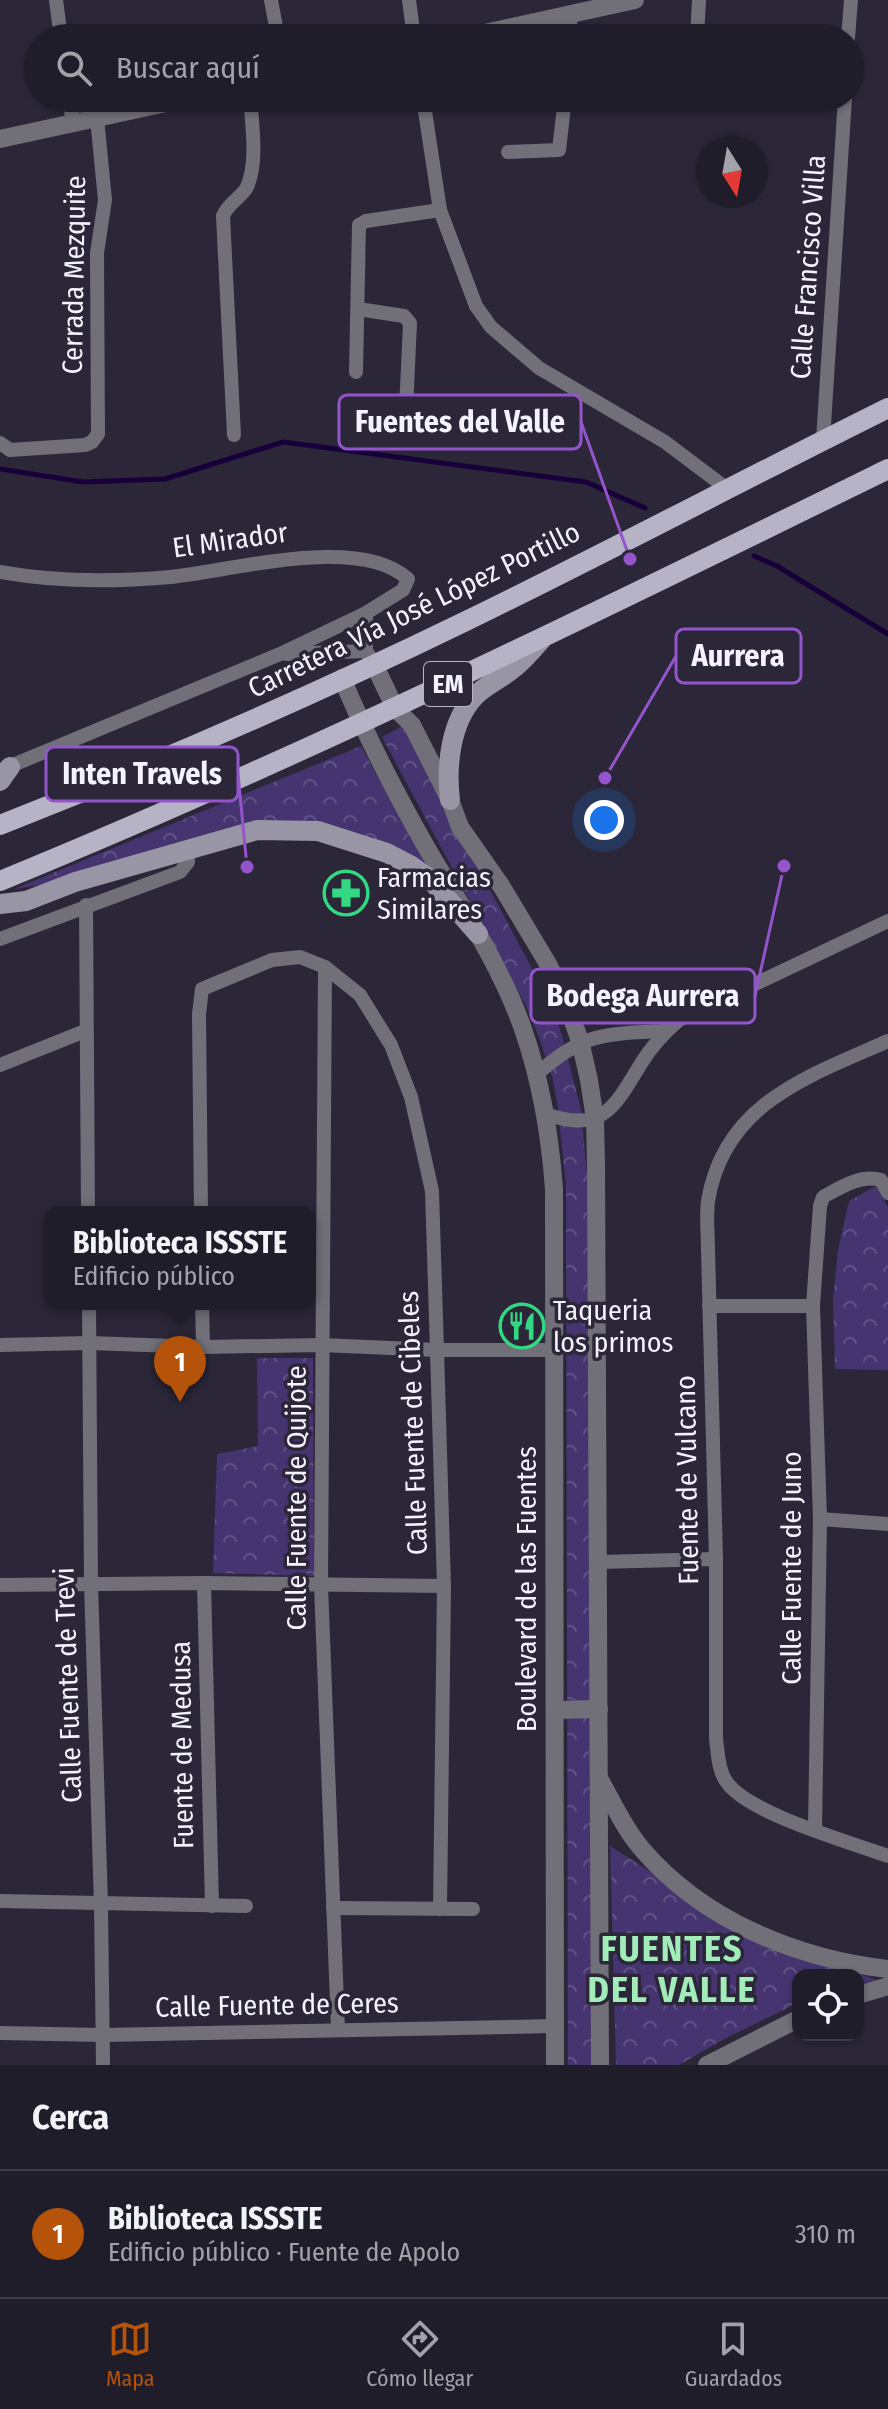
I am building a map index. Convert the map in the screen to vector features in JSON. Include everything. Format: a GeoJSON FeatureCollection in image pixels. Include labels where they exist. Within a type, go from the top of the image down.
{"type":"FeatureCollection","features":[{"type":"Feature","properties":{"kind":"main road","name":"Carretera Vía José López Portillo"},"geometry":{"type":"LineString","coordinates":[[0,825],[117,779],[342,678],[370,658],[467,621],[888,408]]}},
{"type":"Feature","properties":{"kind":"main road","name":"EM"},"geometry":{"type":"LineString","coordinates":[[0,881],[362,725],[888,469]]}},
{"type":"Feature","properties":{"kind":"main road"},"geometry":{"type":"LineString","coordinates":[[450,800],[447,772],[452,746],[461,720],[474,697],[516,667],[541,640]]}},
{"type":"Feature","properties":{"kind":"main road"},"geometry":{"type":"LineString","coordinates":[[0,904],[26,901],[75,882],[257,830],[318,831],[387,853],[431,880],[478,934]]}},
{"type":"Feature","properties":{"kind":"street"},"geometry":{"type":"LineString","coordinates":[[56,0],[59,24]]}},
{"type":"Feature","properties":{"kind":"street"},"geometry":{"type":"LineString","coordinates":[[271,0],[275,24]]}},
{"type":"Feature","properties":{"kind":"street"},"geometry":{"type":"LineString","coordinates":[[409,0],[412,24]]}},
{"type":"Feature","properties":{"kind":"street"},"geometry":{"type":"LineString","coordinates":[[526,24],[635,0]]}},
{"type":"Feature","properties":{"kind":"street"},"geometry":{"type":"LineString","coordinates":[[698,24],[699,0]]}},
{"type":"Feature","properties":{"kind":"street"},"geometry":{"type":"LineString","coordinates":[[849,24],[851,0]]}},
{"type":"Feature","properties":{"kind":"street"},"geometry":{"type":"LineString","coordinates":[[570,24],[571,14]]}},
{"type":"Feature","properties":{"kind":"street"},"geometry":{"type":"LineString","coordinates":[[71,112],[73,123]]}},
{"type":"Feature","properties":{"kind":"street"},"geometry":{"type":"LineString","coordinates":[[0,139],[125,112]]}},
{"type":"Feature","properties":{"kind":"street"},"geometry":{"type":"LineString","coordinates":[[234,435],[223,216],[249,182],[254,139],[251,112]]}},
{"type":"Feature","properties":{"kind":"street"},"geometry":{"type":"LineString","coordinates":[[425,112],[440,210],[476,306],[491,327],[539,368],[665,442],[726,488]]}},
{"type":"Feature","properties":{"kind":"street"},"geometry":{"type":"LineString","coordinates":[[508,152],[559,150],[563,112]]}},
{"type":"Feature","properties":{"kind":"street","name":"Calle Francisco Villa"},"geometry":{"type":"LineString","coordinates":[[823,440],[844,112]]}},
{"type":"Feature","properties":{"kind":"street","name":"Cerrada Mezquite"},"geometry":{"type":"LineString","coordinates":[[0,443],[10,450],[85,445],[98,434],[97,253],[105,200],[97,118]]}},
{"type":"Feature","properties":{"kind":"street"},"geometry":{"type":"LineString","coordinates":[[356,372],[359,225],[366,221],[440,210]]}},
{"type":"Feature","properties":{"kind":"street"},"geometry":{"type":"LineString","coordinates":[[358,309],[408,319],[405,432]]}},
{"type":"Feature","properties":{"kind":"street","name":"El Mirador"},"geometry":{"type":"LineString","coordinates":[[0,572],[96,580],[171,577],[296,557],[371,560],[398,570],[408,579],[403,590],[366,613],[280,654],[3,773]]}},
{"type":"Feature","properties":{"kind":"street"},"geometry":{"type":"LineString","coordinates":[[366,613],[370,658],[395,708],[412,725],[450,800],[460,827],[502,887],[548,964],[580,1041],[589,1080],[595,1119],[600,2065]]}},
{"type":"Feature","properties":{"kind":"street"},"geometry":{"type":"LineString","coordinates":[[280,654],[370,658]]}},
{"type":"Feature","properties":{"kind":"street"},"geometry":{"type":"LineString","coordinates":[[342,678],[362,725]]}},
{"type":"Feature","properties":{"kind":"street","name":"Boulevard de las Fuentes"},"geometry":{"type":"LineString","coordinates":[[362,725],[511,999],[537,1074],[546,1114],[554,1189],[555,2065]]}},
{"type":"Feature","properties":{"kind":"street"},"geometry":{"type":"LineString","coordinates":[[0,939],[180,872],[188,862],[188,849]]}},
{"type":"Feature","properties":{"kind":"street"},"geometry":{"type":"LineString","coordinates":[[86,905],[88,1206]]}},
{"type":"Feature","properties":{"kind":"street"},"geometry":{"type":"LineString","coordinates":[[546,1114],[577,1121],[595,1119],[619,1101],[665,1031],[695,1011],[887,924]]}},
{"type":"Feature","properties":{"kind":"street"},"geometry":{"type":"LineString","coordinates":[[201,1206],[199,1014],[202,989],[272,960],[300,957],[325,967]]}},
{"type":"Feature","properties":{"kind":"street","name":"Calle Fuente de Quijote"},"geometry":{"type":"LineString","coordinates":[[325,967],[321,1585],[338,2029]]}},
{"type":"Feature","properties":{"kind":"street","name":"Calle Fuente de Cibeles"},"geometry":{"type":"LineString","coordinates":[[325,967],[360,995],[391,1045],[411,1097],[432,1191],[444,1586],[440,1909]]}},
{"type":"Feature","properties":{"kind":"street"},"geometry":{"type":"LineString","coordinates":[[0,1065],[85,1031]]}},
{"type":"Feature","properties":{"kind":"street"},"geometry":{"type":"LineString","coordinates":[[537,1074],[580,1041],[600,1035],[665,1031]]}},
{"type":"Feature","properties":{"kind":"street","name":"Fuente de Vulcano"},"geometry":{"type":"LineString","coordinates":[[888,1041],[804,1078],[774,1096],[745,1121],[725,1149],[714,1175],[708,1204],[716,1559],[716,1739],[725,1780],[747,1800],[815,1830],[888,1856]]}},
{"type":"Feature","properties":{"kind":"street","name":"Calle Fuente de Juno"},"geometry":{"type":"LineString","coordinates":[[815,1830],[820,1519],[813,1306],[820,1206],[823,1197],[862,1178],[881,1180],[888,1193]]}},
{"type":"Feature","properties":{"kind":"street"},"geometry":{"type":"LineString","coordinates":[[709,1306],[813,1306]]}},
{"type":"Feature","properties":{"kind":"street","name":"Calle Fuente de Trevi"},"geometry":{"type":"LineString","coordinates":[[89,1310],[91,1583],[103,2065]]}},
{"type":"Feature","properties":{"kind":"street"},"geometry":{"type":"LineString","coordinates":[[202,1310],[203,1347]]}},
{"type":"Feature","properties":{"kind":"street"},"geometry":{"type":"LineString","coordinates":[[0,1345],[321,1345],[437,1350],[554,1350]]}},
{"type":"Feature","properties":{"kind":"street"},"geometry":{"type":"LineString","coordinates":[[820,1519],[888,1524]]}},
{"type":"Feature","properties":{"kind":"street"},"geometry":{"type":"LineString","coordinates":[[598,1562],[716,1559]]}},
{"type":"Feature","properties":{"kind":"street"},"geometry":{"type":"LineString","coordinates":[[0,1585],[204,1583],[444,1586]]}},
{"type":"Feature","properties":{"kind":"street","name":"Fuente de Medusa"},"geometry":{"type":"LineString","coordinates":[[204,1583],[212,1906]]}},
{"type":"Feature","properties":{"kind":"street"},"geometry":{"type":"LineString","coordinates":[[555,1710],[599,1709]]}},
{"type":"Feature","properties":{"kind":"street"},"geometry":{"type":"LineString","coordinates":[[599,1778],[625,1826],[642,1849],[687,1891],[721,1914],[759,1935],[811,1955],[888,1969]]}},
{"type":"Feature","properties":{"kind":"street"},"geometry":{"type":"LineString","coordinates":[[0,1901],[246,1906]]}},
{"type":"Feature","properties":{"kind":"street"},"geometry":{"type":"LineString","coordinates":[[333,1908],[473,1909]]}},
{"type":"Feature","properties":{"kind":"street"},"geometry":{"type":"LineString","coordinates":[[864,1993],[888,1986]]}},
{"type":"Feature","properties":{"kind":"street"},"geometry":{"type":"LineString","coordinates":[[707,2065],[792,2022]]}},
{"type":"Feature","properties":{"kind":"street","name":"Calle Fuente de Ceres"},"geometry":{"type":"LineString","coordinates":[[0,2033],[103,2035],[555,2026]]}},
{"type":"Feature","properties":{"kind":"green space"},"geometry":{"type":"Polygon","coordinates":[[[403,726],[545,993],[560,1029],[581,1109],[590,1208],[591,2065],[568,2065],[566,1185],[558,1109],[553,1080],[526,1006],[382,737],[403,726]]]}},
{"type":"Feature","properties":{"kind":"green space"},"geometry":{"type":"Polygon","coordinates":[[[361,746],[426,865],[356,838],[188,840],[48,884],[14,889],[361,746]]]}},
{"type":"Feature","properties":{"kind":"green space"},"geometry":{"type":"Polygon","coordinates":[[[876,1186],[888,1207],[888,1370],[835,1369],[833,1301],[838,1250],[849,1201],[876,1186]]]}},
{"type":"Feature","properties":{"kind":"green space"},"geometry":{"type":"Polygon","coordinates":[[[257,1358],[313,1358],[314,1576],[213,1573],[217,1454],[258,1446],[257,1358]]]}},
{"type":"Feature","properties":{"kind":"green space"},"geometry":{"type":"Polygon","coordinates":[[[610,1846],[756,1939],[845,1969],[792,1969],[792,2006],[679,2065],[616,2065],[610,1846]]]}},
{"type":"Feature","properties":{"kind":"green space"},"geometry":{"type":"Polygon","coordinates":[[[864,1976],[877,1980],[864,1983],[864,1976]]]}},
{"type":"Feature","properties":{"kind":"waterway"},"geometry":{"type":"LineString","coordinates":[[0,469],[83,482],[165,479],[283,442],[586,482],[645,508]]}},
{"type":"Feature","properties":{"kind":"waterway"},"geometry":{"type":"LineString","coordinates":[[754,556],[777,566],[888,634]]}},
{"type":"Feature","properties":{"kind":"place","name":"Fuentes del Valle"},"geometry":{"type":"Point","coordinates":[630,559]}},
{"type":"Feature","properties":{"kind":"place","name":"Aurrera"},"geometry":{"type":"Point","coordinates":[605,778]}},
{"type":"Feature","properties":{"kind":"place","name":"Bodega Aurrera"},"geometry":{"type":"Point","coordinates":[784,866]}},
{"type":"Feature","properties":{"kind":"place","name":"Inten Travels"},"geometry":{"type":"Point","coordinates":[247,867]}},
{"type":"Feature","properties":{"kind":"place","name":"Farmacias Similares"},"geometry":{"type":"Point","coordinates":[346,893]}},
{"type":"Feature","properties":{"kind":"place","name":"Taqueria los primos"},"geometry":{"type":"Point","coordinates":[522,1326]}},
{"type":"Feature","properties":{"kind":"place","name":"Biblioteca ISSSTE"},"geometry":{"type":"Point","coordinates":[180,1402]}},
{"type":"Feature","properties":{"kind":"district","name":"FUENTES DEL VALLE"},"geometry":{"type":"Point","coordinates":[672,1970]}}]}
